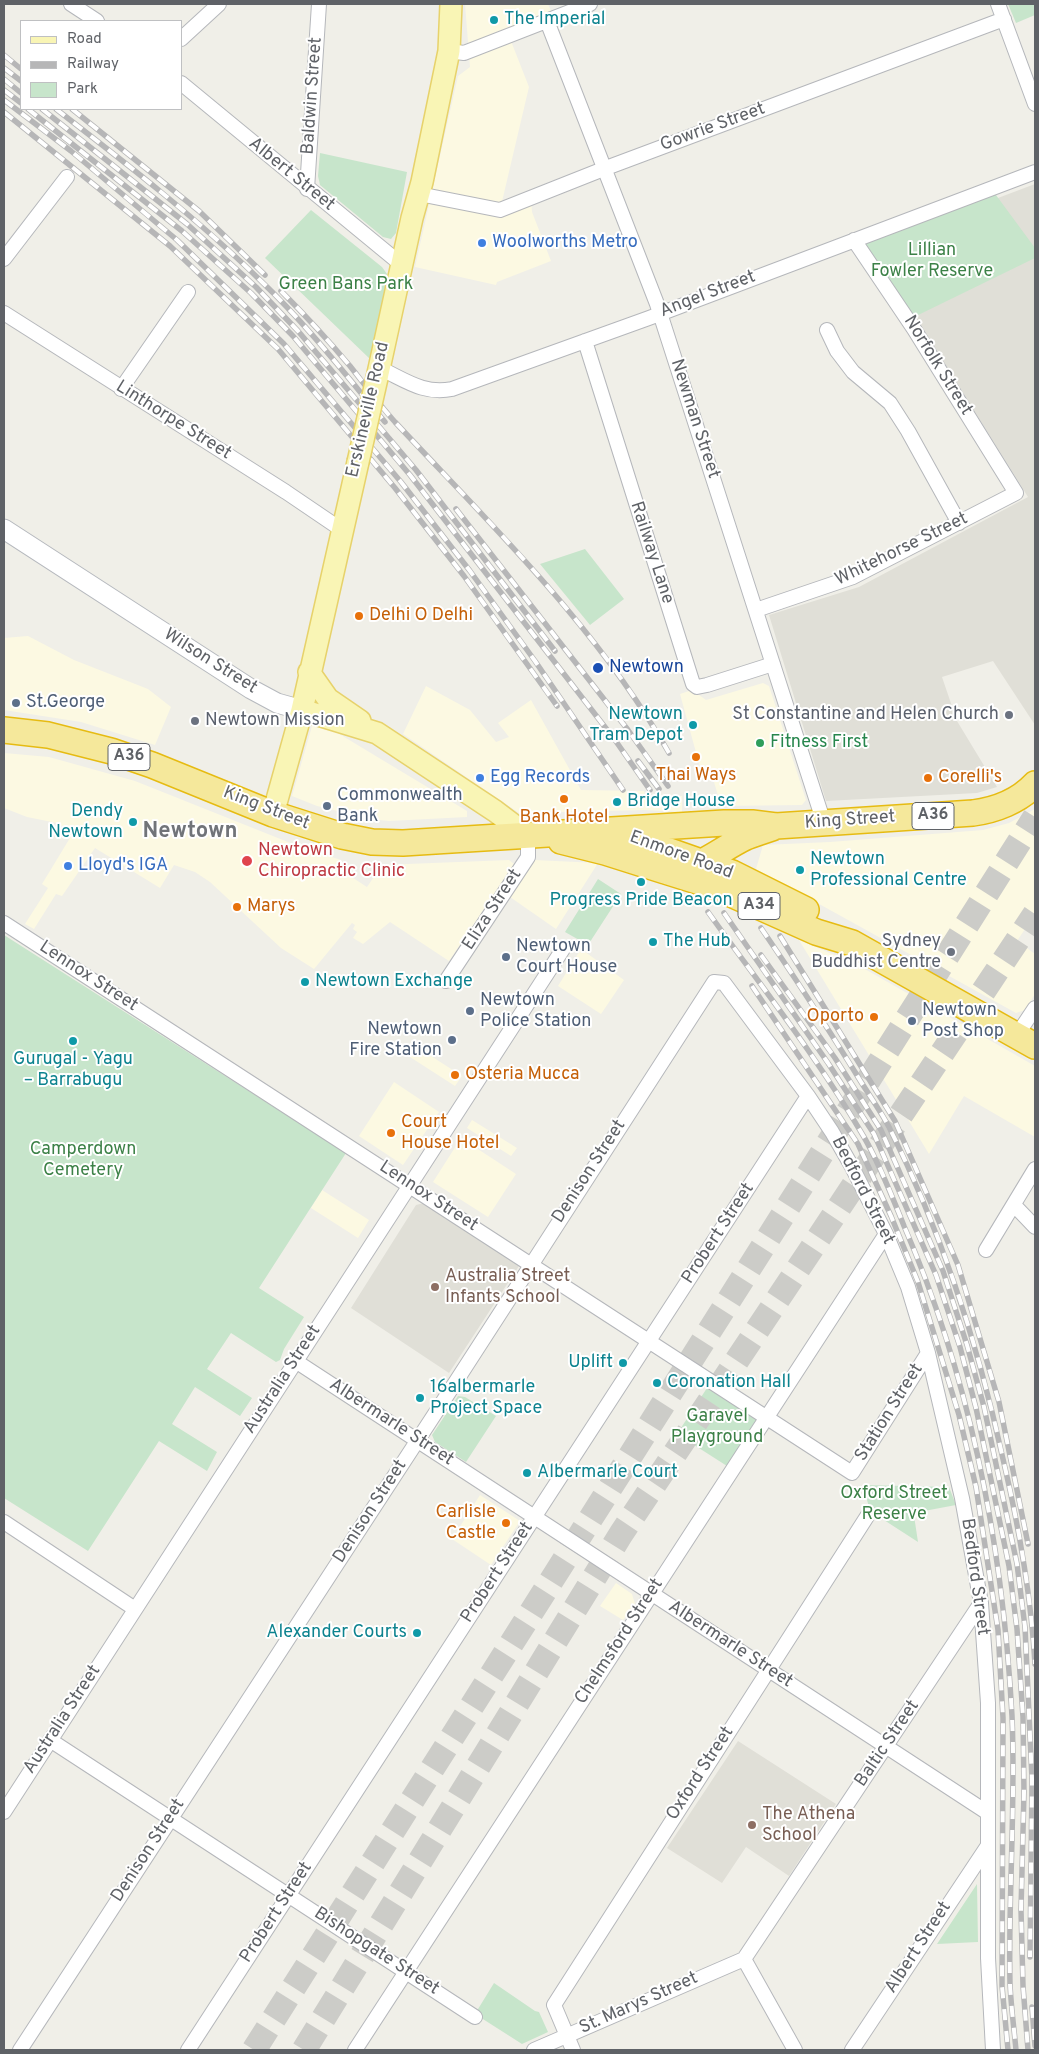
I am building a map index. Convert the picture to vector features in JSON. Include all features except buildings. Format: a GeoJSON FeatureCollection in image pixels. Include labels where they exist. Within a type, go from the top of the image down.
{"type":"FeatureCollection","features":[{"type":"Feature","properties":{"kind":"highway","name":"King Street"},"geometry":{"type":"LineString","coordinates":[[4,730],[48,735],[111,751],[152,765],[273,814],[342,836],[372,842],[403,843],[724,823],[752,823],[776,826],[985,811],[1016,798],[1035,784]]}},
{"type":"Feature","properties":{"kind":"highway","name":"King Street"},"geometry":{"type":"LineString","coordinates":[[532,836],[605,852],[665,871],[674,872],[686,869],[747,837],[776,826]]}},
{"type":"Feature","properties":{"kind":"highway","name":"Enmore Road"},"geometry":{"type":"LineString","coordinates":[[612,831],[732,873],[822,918],[852,943],[1026,1041]]}},
{"type":"Feature","properties":{"kind":"highway","name":"Enmore Road"},"geometry":{"type":"LineString","coordinates":[[665,871],[713,886],[816,932],[852,943]]}},
{"type":"Feature","properties":{"kind":"main road","name":"Erskineville Road"},"geometry":{"type":"LineString","coordinates":[[273,814],[302,710],[309,672],[419,194],[449,51],[451,4]]}},
{"type":"Feature","properties":{"kind":"main road"},"geometry":{"type":"LineString","coordinates":[[309,672],[328,699],[377,733]]}},
{"type":"Feature","properties":{"kind":"main road","name":"Wilson Street"},"geometry":{"type":"LineString","coordinates":[[302,710],[377,733],[532,836]]}},
{"type":"Feature","properties":{"kind":"street"},"geometry":{"type":"LineString","coordinates":[[71,4],[95,20]]}},
{"type":"Feature","properties":{"kind":"street"},"geometry":{"type":"LineString","coordinates":[[182,38],[219,4]]}},
{"type":"Feature","properties":{"kind":"street","name":"Baldwin Street"},"geometry":{"type":"LineString","coordinates":[[308,189],[319,4]]}},
{"type":"Feature","properties":{"kind":"street"},"geometry":{"type":"LineString","coordinates":[[449,51],[464,53],[590,4]]}},
{"type":"Feature","properties":{"kind":"street"},"geometry":{"type":"LineString","coordinates":[[998,4],[1035,104]]}},
{"type":"Feature","properties":{"kind":"street","name":"Gowrie Street"},"geometry":{"type":"LineString","coordinates":[[419,194],[500,210],[606,168],[1004,19]]}},
{"type":"Feature","properties":{"kind":"street","name":"Newman Street"},"geometry":{"type":"LineString","coordinates":[[547,21],[606,168],[660,313],[824,823]]}},
{"type":"Feature","properties":{"kind":"street","name":"Albert Street"},"geometry":{"type":"LineString","coordinates":[[182,85],[402,266]]}},
{"type":"Feature","properties":{"kind":"street","name":"Angel Street"},"geometry":{"type":"LineString","coordinates":[[378,373],[421,388],[444,391],[585,341],[1035,172]]}},
{"type":"Feature","properties":{"kind":"street"},"geometry":{"type":"LineString","coordinates":[[4,259],[67,178]]}},
{"type":"Feature","properties":{"kind":"street","name":"Norfolk Street"},"geometry":{"type":"LineString","coordinates":[[854,240],[914,328],[1016,493]]}},
{"type":"Feature","properties":{"kind":"street"},"geometry":{"type":"LineString","coordinates":[[121,389],[188,292]]}},
{"type":"Feature","properties":{"kind":"street","name":"Linthorpe Street"},"geometry":{"type":"LineString","coordinates":[[4,312],[121,389],[286,492],[342,530]]}},
{"type":"Feature","properties":{"kind":"street"},"geometry":{"type":"LineString","coordinates":[[827,330],[837,352],[853,372],[890,403],[908,430],[959,522]]}},
{"type":"Feature","properties":{"kind":"street","name":"Railway Lane"},"geometry":{"type":"LineString","coordinates":[[585,341],[693,684],[697,687],[773,664]]}},
{"type":"Feature","properties":{"kind":"street","name":"Whitehorse Street"},"geometry":{"type":"LineString","coordinates":[[756,610],[853,577],[1016,493]]}},
{"type":"Feature","properties":{"kind":"street","name":"Wilson Street"},"geometry":{"type":"LineString","coordinates":[[4,529],[251,689],[277,703],[302,710]]}},
{"type":"Feature","properties":{"kind":"street","name":"Eliza Street"},"geometry":{"type":"LineString","coordinates":[[446,981],[528,857],[532,836]]}},
{"type":"Feature","properties":{"kind":"street","name":"Lennox Street"},"geometry":{"type":"LineString","coordinates":[[4,923],[852,1472]]}},
{"type":"Feature","properties":{"kind":"street","name":"Australia Street"},"geometry":{"type":"LineString","coordinates":[[4,1812],[563,949]]}},
{"type":"Feature","properties":{"kind":"street","name":"Denison Street"},"geometry":{"type":"LineString","coordinates":[[20,2050],[418,1441],[707,991],[714,982],[724,983]]}},
{"type":"Feature","properties":{"kind":"street","name":"Bedford Street"},"geometry":{"type":"LineString","coordinates":[[724,983],[808,1096],[832,1132],[886,1234],[908,1287],[928,1353],[962,1498],[981,1603],[988,1703],[988,1958],[993,2050]]}},
{"type":"Feature","properties":{"kind":"street"},"geometry":{"type":"LineString","coordinates":[[1026,1041],[1035,1008]]}},
{"type":"Feature","properties":{"kind":"street","name":"Probert Street"},"geometry":{"type":"LineString","coordinates":[[188,2050],[808,1096]]}},
{"type":"Feature","properties":{"kind":"street"},"geometry":{"type":"LineString","coordinates":[[986,1250],[1035,1169]]}},
{"type":"Feature","properties":{"kind":"street"},"geometry":{"type":"LineString","coordinates":[[1014,1205],[1035,1227]]}},
{"type":"Feature","properties":{"kind":"street","name":"Chelmsford Street"},"geometry":{"type":"LineString","coordinates":[[355,2050],[886,1234]]}},
{"type":"Feature","properties":{"kind":"street","name":"Station Street"},"geometry":{"type":"LineString","coordinates":[[852,1472],[928,1353]]}},
{"type":"Feature","properties":{"kind":"street","name":"Albermarle Street"},"geometry":{"type":"LineString","coordinates":[[297,1362],[988,1813]]}},
{"type":"Feature","properties":{"kind":"street","name":"Oxford Street"},"geometry":{"type":"LineString","coordinates":[[567,2036],[554,2006],[868,1516]]}},
{"type":"Feature","properties":{"kind":"street"},"geometry":{"type":"LineString","coordinates":[[4,1522],[135,1609]]}},
{"type":"Feature","properties":{"kind":"street","name":"Baltic Street"},"geometry":{"type":"LineString","coordinates":[[744,1959],[981,1603]]}},
{"type":"Feature","properties":{"kind":"street","name":"Bishopgate Street"},"geometry":{"type":"LineString","coordinates":[[50,1740],[475,2017]]}},
{"type":"Feature","properties":{"kind":"street","name":"Albert Street"},"geometry":{"type":"LineString","coordinates":[[852,2050],[987,1847]]}},
{"type":"Feature","properties":{"kind":"street"},"geometry":{"type":"LineString","coordinates":[[744,1959],[795,2050]]}},
{"type":"Feature","properties":{"kind":"street","name":"St. Marys Street"},"geometry":{"type":"LineString","coordinates":[[534,2050],[744,1959]]}},
{"type":"Feature","properties":{"kind":"street"},"geometry":{"type":"LineString","coordinates":[[567,2036],[574,2050]]}},
{"type":"Feature","properties":{"kind":"shaded area"},"geometry":{"type":"Polygon","coordinates":[[[465,4],[548,4],[554,18],[509,36],[529,87],[500,210],[531,198],[532,212],[551,261],[497,282],[496,285],[415,267],[458,76],[470,67],[465,4]]]}},
{"type":"Feature","properties":{"kind":"shaded area"},"geometry":{"type":"Polygon","coordinates":[[[1035,184],[1035,725],[993,661],[942,677],[957,721],[997,787],[977,793],[826,801],[769,615],[859,587],[1028,497],[871,246],[1035,184]]]}},
{"type":"Feature","properties":{"kind":"shaded area"},"geometry":{"type":"Polygon","coordinates":[[[28,636],[74,660],[148,689],[171,707],[155,745],[81,722],[4,710],[4,638],[28,636]]]}},
{"type":"Feature","properties":{"kind":"shaded area"},"geometry":{"type":"Polygon","coordinates":[[[763,683],[769,686],[806,800],[802,805],[721,806],[712,775],[703,778],[680,694],[692,690],[706,700],[763,683]]]}},
{"type":"Feature","properties":{"kind":"shaded area"},"geometry":{"type":"Polygon","coordinates":[[[426,686],[470,710],[496,742],[509,737],[498,723],[531,700],[581,790],[644,791],[645,795],[682,796],[682,812],[645,810],[519,813],[403,734],[426,686]]]}},
{"type":"Feature","properties":{"kind":"shaded area"},"geometry":{"type":"Polygon","coordinates":[[[312,726],[336,732],[467,811],[467,817],[389,821],[370,819],[317,806],[292,796],[312,726]]]}},
{"type":"Feature","properties":{"kind":"shaded area"},"geometry":{"type":"Polygon","coordinates":[[[4,753],[49,757],[135,781],[298,846],[341,860],[336,867],[367,887],[382,865],[509,860],[514,864],[449,961],[390,922],[363,944],[353,938],[357,932],[353,929],[355,925],[352,923],[314,969],[281,948],[210,882],[195,872],[174,865],[160,888],[95,848],[62,896],[56,894],[34,929],[25,924],[48,888],[42,884],[73,833],[57,823],[27,817],[4,808],[4,753]]]}},
{"type":"Feature","properties":{"kind":"shaded area"},"geometry":{"type":"Polygon","coordinates":[[[1035,809],[1035,914],[1017,941],[1035,954],[1035,994],[1025,1010],[1016,1013],[756,869],[763,845],[830,842],[983,830],[1009,823],[1035,809]]]}},
{"type":"Feature","properties":{"kind":"shaded area"},"geometry":{"type":"Polygon","coordinates":[[[534,860],[598,863],[556,929],[510,897],[534,860]]]}},
{"type":"Feature","properties":{"kind":"shaded area"},"geometry":{"type":"Polygon","coordinates":[[[799,940],[856,964],[1035,1066],[1035,1137],[964,1096],[929,1154],[799,940]]]}},
{"type":"Feature","properties":{"kind":"shaded area"},"geometry":{"type":"Polygon","coordinates":[[[581,949],[624,980],[601,1014],[558,986],[581,949]]]}},
{"type":"Feature","properties":{"kind":"shaded area"},"geometry":{"type":"Polygon","coordinates":[[[417,1047],[462,1076],[455,1086],[410,1057],[417,1047]]]}},
{"type":"Feature","properties":{"kind":"shaded area"},"geometry":{"type":"Polygon","coordinates":[[[394,1082],[439,1112],[403,1165],[359,1136],[394,1082]]]}},
{"type":"Feature","properties":{"kind":"shaded area"},"geometry":{"type":"Polygon","coordinates":[[[472,1120],[517,1148],[511,1156],[467,1128],[472,1120]]]}},
{"type":"Feature","properties":{"kind":"shaded area"},"geometry":{"type":"Polygon","coordinates":[[[461,1138],[516,1174],[488,1217],[433,1182],[461,1138]]]}},
{"type":"Feature","properties":{"kind":"shaded area"},"geometry":{"type":"Polygon","coordinates":[[[322,1190],[369,1220],[358,1238],[311,1208],[322,1190]]]}},
{"type":"Feature","properties":{"kind":"shaded area","name":"Australia Street Infants School"},"geometry":{"type":"Polygon","coordinates":[[[424,1203],[519,1266],[449,1373],[351,1308],[416,1205],[424,1203]]]}},
{"type":"Feature","properties":{"kind":"shaded area"},"geometry":{"type":"Polygon","coordinates":[[[480,1495],[520,1521],[491,1565],[452,1539],[480,1495]]]}},
{"type":"Feature","properties":{"kind":"shaded area"},"geometry":{"type":"Polygon","coordinates":[[[616,1583],[632,1594],[635,1604],[623,1620],[600,1606],[616,1583]]]}},
{"type":"Feature","properties":{"kind":"shaded area","name":"The Athena School"},"geometry":{"type":"Polygon","coordinates":[[[738,1741],[836,1804],[789,1876],[746,1847],[722,1883],[667,1848],[738,1741]]]}},
{"type":"Feature","properties":{"kind":"green space"},"geometry":{"type":"Polygon","coordinates":[[[1008,4],[1035,4],[1035,15],[1016,23],[1008,4]]]}},
{"type":"Feature","properties":{"kind":"green space","name":"Green Bans Park"},"geometry":{"type":"Polygon","coordinates":[[[320,153],[407,172],[396,233],[391,239],[383,237],[320,185],[318,176],[320,153]]]}},
{"type":"Feature","properties":{"kind":"green space","name":"Lillian Fowler Reserve"},"geometry":{"type":"Polygon","coordinates":[[[993,191],[1035,248],[1035,258],[912,318],[863,243],[993,191]]]}},
{"type":"Feature","properties":{"kind":"green space","name":"Green Bans Park"},"geometry":{"type":"Polygon","coordinates":[[[311,210],[382,267],[387,274],[387,282],[370,359],[265,258],[311,210]]]}},
{"type":"Feature","properties":{"kind":"green space"},"geometry":{"type":"Polygon","coordinates":[[[585,549],[624,599],[590,625],[540,564],[585,549]]]}},
{"type":"Feature","properties":{"kind":"green space"},"geometry":{"type":"Polygon","coordinates":[[[598,879],[621,894],[588,945],[565,932],[598,879]]]}},
{"type":"Feature","properties":{"kind":"green space","name":"Camperdown Cemetery"},"geometry":{"type":"Polygon","coordinates":[[[4,935],[346,1153],[259,1288],[304,1317],[284,1349],[280,1360],[276,1362],[231,1333],[207,1369],[252,1398],[240,1416],[195,1387],[172,1424],[217,1452],[207,1471],[159,1441],[88,1551],[4,1498],[4,935]]]}},
{"type":"Feature","properties":{"kind":"green space","name":"Garavel Playground"},"geometry":{"type":"Polygon","coordinates":[[[707,1388],[756,1420],[727,1466],[677,1434],[707,1388]]]}},
{"type":"Feature","properties":{"kind":"green space"},"geometry":{"type":"Polygon","coordinates":[[[458,1396],[465,1397],[496,1416],[466,1462],[435,1442],[432,1435],[458,1396]]]}},
{"type":"Feature","properties":{"kind":"green space","name":"Oxford Street Reserve"},"geometry":{"type":"Polygon","coordinates":[[[863,1485],[949,1487],[956,1505],[924,1511],[913,1509],[918,1542],[870,1511],[863,1485]]]}},
{"type":"Feature","properties":{"kind":"green space"},"geometry":{"type":"Polygon","coordinates":[[[977,1884],[978,1942],[937,1944],[977,1884]]]}},
{"type":"Feature","properties":{"kind":"green space"},"geometry":{"type":"Polygon","coordinates":[[[494,1983],[539,2012],[548,2032],[522,2044],[475,2014],[494,1983]]]}},
{"type":"Feature","properties":{"kind":"tunnel"},"geometry":{"type":"LineString","coordinates":[[254,2050],[1035,817]]}},
{"type":"Feature","properties":{"kind":"tunnel"},"geometry":{"type":"LineString","coordinates":[[304,2050],[621,1534],[1035,914]]}},
{"type":"Feature","properties":{"kind":"railway"},"geometry":{"type":"LineString","coordinates":[[4,55],[20,68]]}},
{"type":"Feature","properties":{"kind":"railway"},"geometry":{"type":"LineString","coordinates":[[4,68],[20,80]]}},
{"type":"Feature","properties":{"kind":"railway"},"geometry":{"type":"LineString","coordinates":[[4,79],[20,92]]}},
{"type":"Feature","properties":{"kind":"railway"},"geometry":{"type":"LineString","coordinates":[[4,90],[20,102]]}},
{"type":"Feature","properties":{"kind":"railway"},"geometry":{"type":"LineString","coordinates":[[4,100],[71,151],[177,240],[284,344],[401,482],[470,571],[535,661],[623,790]]}},
{"type":"Feature","properties":{"kind":"railway"},"geometry":{"type":"LineString","coordinates":[[29,110],[182,231],[251,293],[293,336],[410,475],[615,740],[650,790]]}},
{"type":"Feature","properties":{"kind":"railway"},"geometry":{"type":"LineString","coordinates":[[43,110],[187,224],[256,287],[298,331],[416,470],[555,651]]}},
{"type":"Feature","properties":{"kind":"railway"},"geometry":{"type":"LineString","coordinates":[[57,110],[162,192],[213,236],[279,298],[385,422]]}},
{"type":"Feature","properties":{"kind":"railway"},"geometry":{"type":"LineString","coordinates":[[73,110],[199,211],[265,275]]}},
{"type":"Feature","properties":{"kind":"railway"},"geometry":{"type":"LineString","coordinates":[[4,112],[170,246],[278,349],[395,488],[464,576],[557,706]]}},
{"type":"Feature","properties":{"kind":"railway"},"geometry":{"type":"LineString","coordinates":[[281,291],[342,356],[395,422],[506,539],[577,621],[641,707],[669,753]]}},
{"type":"Feature","properties":{"kind":"railway"},"geometry":{"type":"LineString","coordinates":[[456,509],[628,730],[668,786]]}},
{"type":"Feature","properties":{"kind":"railway"},"geometry":{"type":"LineString","coordinates":[[638,761],[659,789]]}},
{"type":"Feature","properties":{"kind":"railway"},"geometry":{"type":"LineString","coordinates":[[708,912],[828,1079],[870,1148],[928,1284],[965,1404],[992,1528],[1008,1653],[1013,1749],[1010,1984],[1016,2050]]}},
{"type":"Feature","properties":{"kind":"railway"},"geometry":{"type":"LineString","coordinates":[[724,913],[828,1063],[874,1134],[936,1275],[960,1347],[976,1408],[1009,1566],[1017,1629],[1023,1717],[1024,1792],[1021,1910],[1023,1986],[1028,2050]]}},
{"type":"Feature","properties":{"kind":"railway"},"geometry":{"type":"LineString","coordinates":[[761,928],[821,1018],[889,1127],[926,1207],[942,1248],[970,1331],[1009,1485],[1027,1587],[1035,1664]]}},
{"type":"Feature","properties":{"kind":"railway"},"geometry":{"type":"LineString","coordinates":[[780,936],[895,1121],[958,1265],[999,1402],[1028,1544]]}},
{"type":"Feature","properties":{"kind":"railway"},"geometry":{"type":"LineString","coordinates":[[761,955],[835,1058],[881,1130],[943,1271],[967,1345],[984,1407],[1017,1564],[1025,1627],[1032,1779],[1030,1957]]}},
{"type":"Feature","properties":{"kind":"railway"},"geometry":{"type":"LineString","coordinates":[[752,986],[858,1144],[891,1216],[918,1282],[959,1415],[976,1487],[998,1630],[1003,1718],[1002,1986],[1008,2050]]}},
{"type":"Feature","properties":{"kind":"railway"},"geometry":{"type":"LineString","coordinates":[[1032,2007],[1035,2046]]}},
{"type":"Feature","properties":{"kind":"place","name":"The Imperial"},"geometry":{"type":"Point","coordinates":[494,20]}},
{"type":"Feature","properties":{"kind":"place","name":"Woolworths Metro"},"geometry":{"type":"Point","coordinates":[482,243]}},
{"type":"Feature","properties":{"kind":"place","name":"Delhi O Delhi"},"geometry":{"type":"Point","coordinates":[359,616]}},
{"type":"Feature","properties":{"kind":"place","name":"Newtown"},"geometry":{"type":"Point","coordinates":[598,668]}},
{"type":"Feature","properties":{"kind":"place","name":"St.George"},"geometry":{"type":"Point","coordinates":[16,703]}},
{"type":"Feature","properties":{"kind":"place","name":"St Constantine and Helen Church"},"geometry":{"type":"Point","coordinates":[1009,715]}},
{"type":"Feature","properties":{"kind":"place","name":"Newtown Mission"},"geometry":{"type":"Point","coordinates":[195,721]}},
{"type":"Feature","properties":{"kind":"place","name":"Newtown Tram Depot"},"geometry":{"type":"Point","coordinates":[693,725]}},
{"type":"Feature","properties":{"kind":"place","name":"Fitness First"},"geometry":{"type":"Point","coordinates":[760,743]}},
{"type":"Feature","properties":{"kind":"place","name":"Thai Ways"},"geometry":{"type":"Point","coordinates":[696,757]}},
{"type":"Feature","properties":{"kind":"place","name":"Egg Records"},"geometry":{"type":"Point","coordinates":[480,778]}},
{"type":"Feature","properties":{"kind":"place","name":"Corelli's"},"geometry":{"type":"Point","coordinates":[928,778]}},
{"type":"Feature","properties":{"kind":"place","name":"Bank Hotel"},"geometry":{"type":"Point","coordinates":[564,799]}},
{"type":"Feature","properties":{"kind":"place","name":"Bridge House"},"geometry":{"type":"Point","coordinates":[617,802]}},
{"type":"Feature","properties":{"kind":"place","name":"Commonwealth Bank"},"geometry":{"type":"Point","coordinates":[327,806]}},
{"type":"Feature","properties":{"kind":"place","name":"Dendy Newtown"},"geometry":{"type":"Point","coordinates":[133,822]}},
{"type":"Feature","properties":{"kind":"place","name":"Newtown Chiropractic Clinic"},"geometry":{"type":"Point","coordinates":[247,861]}},
{"type":"Feature","properties":{"kind":"place","name":"Lloyd's IGA"},"geometry":{"type":"Point","coordinates":[68,866]}},
{"type":"Feature","properties":{"kind":"place","name":"Newtown Professional Centre"},"geometry":{"type":"Point","coordinates":[800,870]}},
{"type":"Feature","properties":{"kind":"place","name":"Progress Pride Beacon"},"geometry":{"type":"Point","coordinates":[641,882]}},
{"type":"Feature","properties":{"kind":"place","name":"Marys"},"geometry":{"type":"Point","coordinates":[237,907]}},
{"type":"Feature","properties":{"kind":"place","name":"The Hub"},"geometry":{"type":"Point","coordinates":[653,942]}},
{"type":"Feature","properties":{"kind":"place","name":"Sydney Buddhist Centre"},"geometry":{"type":"Point","coordinates":[951,952]}},
{"type":"Feature","properties":{"kind":"place","name":"Newtown Court House"},"geometry":{"type":"Point","coordinates":[506,957]}},
{"type":"Feature","properties":{"kind":"place","name":"Newtown Exchange"},"geometry":{"type":"Point","coordinates":[305,982]}},
{"type":"Feature","properties":{"kind":"place","name":"Newtown Police Station"},"geometry":{"type":"Point","coordinates":[470,1011]}},
{"type":"Feature","properties":{"kind":"place","name":"Oporto"},"geometry":{"type":"Point","coordinates":[874,1017]}},
{"type":"Feature","properties":{"kind":"place","name":"Newtown Post Shop"},"geometry":{"type":"Point","coordinates":[912,1021]}},
{"type":"Feature","properties":{"kind":"place","name":"Newtown Fire Station"},"geometry":{"type":"Point","coordinates":[452,1040]}},
{"type":"Feature","properties":{"kind":"place","name":"Gurugal - Yagu – Barrabugu"},"geometry":{"type":"Point","coordinates":[73,1041]}},
{"type":"Feature","properties":{"kind":"place","name":"Osteria Mucca"},"geometry":{"type":"Point","coordinates":[455,1075]}},
{"type":"Feature","properties":{"kind":"place","name":"Court House Hotel"},"geometry":{"type":"Point","coordinates":[391,1133]}},
{"type":"Feature","properties":{"kind":"place","name":"Australia Street Infants School"},"geometry":{"type":"Point","coordinates":[435,1287]}},
{"type":"Feature","properties":{"kind":"place","name":"Uplift"},"geometry":{"type":"Point","coordinates":[623,1363]}},
{"type":"Feature","properties":{"kind":"place","name":"Coronation Hall"},"geometry":{"type":"Point","coordinates":[657,1383]}},
{"type":"Feature","properties":{"kind":"place","name":"16albermarle Project Space"},"geometry":{"type":"Point","coordinates":[420,1398]}},
{"type":"Feature","properties":{"kind":"place","name":"Albermarle Court"},"geometry":{"type":"Point","coordinates":[527,1473]}},
{"type":"Feature","properties":{"kind":"place","name":"Carlisle Castle"},"geometry":{"type":"Point","coordinates":[506,1523]}},
{"type":"Feature","properties":{"kind":"place","name":"Alexander Courts"},"geometry":{"type":"Point","coordinates":[417,1633]}},
{"type":"Feature","properties":{"kind":"place","name":"The Athena School"},"geometry":{"type":"Point","coordinates":[752,1825]}},
{"type":"Feature","properties":{"kind":"district","name":"Newtown"},"geometry":{"type":"Point","coordinates":[190,833]}}]}
